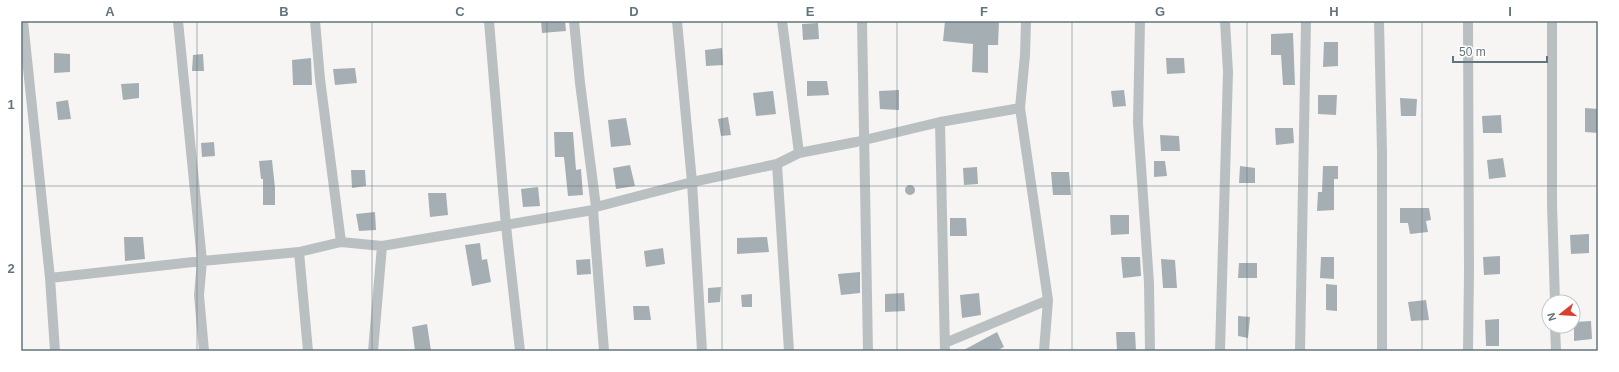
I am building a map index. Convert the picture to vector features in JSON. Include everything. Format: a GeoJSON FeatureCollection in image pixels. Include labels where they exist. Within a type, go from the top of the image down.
{"type":"FeatureCollection","features":[{"type":"Feature","properties":{"kind":"street"},"geometry":{"type":"LineString","coordinates":[[23,21],[50,278],[55,351]]}},
{"type":"Feature","properties":{"kind":"street"},"geometry":{"type":"LineString","coordinates":[[178,21],[202,261],[199,294],[204,351]]}},
{"type":"Feature","properties":{"kind":"street"},"geometry":{"type":"LineString","coordinates":[[315,21],[320,79],[341,242]]}},
{"type":"Feature","properties":{"kind":"street"},"geometry":{"type":"LineString","coordinates":[[489,21],[506,226],[520,351]]}},
{"type":"Feature","properties":{"kind":"street"},"geometry":{"type":"LineString","coordinates":[[574,21],[594,208],[604,351]]}},
{"type":"Feature","properties":{"kind":"street"},"geometry":{"type":"LineString","coordinates":[[677,21],[692,182],[702,351]]}},
{"type":"Feature","properties":{"kind":"street"},"geometry":{"type":"LineString","coordinates":[[782,21],[799,154]]}},
{"type":"Feature","properties":{"kind":"street"},"geometry":{"type":"LineString","coordinates":[[862,21],[868,351]]}},
{"type":"Feature","properties":{"kind":"street"},"geometry":{"type":"LineString","coordinates":[[1026,21],[1025,55],[1020,108],[1048,300],[1044,351]]}},
{"type":"Feature","properties":{"kind":"street"},"geometry":{"type":"LineString","coordinates":[[1140,21],[1138,123],[1149,283],[1150,351]]}},
{"type":"Feature","properties":{"kind":"street"},"geometry":{"type":"LineString","coordinates":[[1220,351],[1228,72],[1225,21]]}},
{"type":"Feature","properties":{"kind":"street"},"geometry":{"type":"LineString","coordinates":[[1300,351],[1306,21]]}},
{"type":"Feature","properties":{"kind":"street"},"geometry":{"type":"LineString","coordinates":[[1379,21],[1382,152],[1382,351]]}},
{"type":"Feature","properties":{"kind":"street"},"geometry":{"type":"LineString","coordinates":[[1468,21],[1470,271],[1468,351]]}},
{"type":"Feature","properties":{"kind":"street"},"geometry":{"type":"LineString","coordinates":[[1552,21],[1552,204],[1555,294]]}},
{"type":"Feature","properties":{"kind":"street"},"geometry":{"type":"LineString","coordinates":[[50,278],[299,252],[341,242],[382,246],[506,226],[594,208],[692,182],[778,164],[799,154],[940,122],[1020,108]]}},
{"type":"Feature","properties":{"kind":"street"},"geometry":{"type":"LineString","coordinates":[[940,122],[945,347],[1048,300]]}},
{"type":"Feature","properties":{"kind":"street"},"geometry":{"type":"LineString","coordinates":[[778,164],[789,351]]}},
{"type":"Feature","properties":{"kind":"street"},"geometry":{"type":"LineString","coordinates":[[373,351],[382,246]]}},
{"type":"Feature","properties":{"kind":"street"},"geometry":{"type":"LineString","coordinates":[[299,252],[308,351]]}},
{"type":"Feature","properties":{"kind":"street"},"geometry":{"type":"LineString","coordinates":[[1555,334],[1556,351]]}},
{"type":"Feature","properties":{"kind":"building"},"geometry":{"type":"Polygon","coordinates":[[[541,21],[565,21],[566,31],[542,33],[541,21]]]}},
{"type":"Feature","properties":{"kind":"building"},"geometry":{"type":"Polygon","coordinates":[[[945,21],[999,21],[998,45],[988,45],[988,73],[972,72],[973,44],[943,41],[945,21]]]}},
{"type":"Feature","properties":{"kind":"building"},"geometry":{"type":"Polygon","coordinates":[[[818,23],[819,39],[803,40],[802,24],[818,23]]]}},
{"type":"Feature","properties":{"kind":"building"},"geometry":{"type":"Polygon","coordinates":[[[1293,33],[1295,85],[1283,85],[1281,55],[1271,55],[1271,34],[1293,33]]]}},
{"type":"Feature","properties":{"kind":"building"},"geometry":{"type":"Polygon","coordinates":[[[1324,42],[1338,42],[1338,66],[1323,67],[1324,42]]]}},
{"type":"Feature","properties":{"kind":"building"},"geometry":{"type":"Polygon","coordinates":[[[722,48],[723,65],[706,66],[705,50],[722,48]]]}},
{"type":"Feature","properties":{"kind":"building"},"geometry":{"type":"Polygon","coordinates":[[[54,53],[70,54],[70,72],[54,73],[54,53]]]}},
{"type":"Feature","properties":{"kind":"building"},"geometry":{"type":"Polygon","coordinates":[[[203,54],[204,71],[192,71],[193,55],[203,54]]]}},
{"type":"Feature","properties":{"kind":"building"},"geometry":{"type":"Polygon","coordinates":[[[311,58],[312,85],[293,85],[292,60],[311,58]]]}},
{"type":"Feature","properties":{"kind":"building"},"geometry":{"type":"Polygon","coordinates":[[[1166,58],[1184,58],[1185,73],[1167,74],[1166,58]]]}},
{"type":"Feature","properties":{"kind":"building"},"geometry":{"type":"Polygon","coordinates":[[[355,68],[357,83],[335,85],[333,69],[355,68]]]}},
{"type":"Feature","properties":{"kind":"building"},"geometry":{"type":"Polygon","coordinates":[[[807,81],[827,81],[829,95],[807,96],[807,81]]]}},
{"type":"Feature","properties":{"kind":"building"},"geometry":{"type":"Polygon","coordinates":[[[139,83],[139,98],[123,100],[121,84],[139,83]]]}},
{"type":"Feature","properties":{"kind":"building"},"geometry":{"type":"Polygon","coordinates":[[[899,90],[899,110],[880,109],[879,91],[899,90]]]}},
{"type":"Feature","properties":{"kind":"building"},"geometry":{"type":"Polygon","coordinates":[[[1124,90],[1126,106],[1113,107],[1111,91],[1124,90]]]}},
{"type":"Feature","properties":{"kind":"building"},"geometry":{"type":"Polygon","coordinates":[[[773,91],[776,114],[756,116],[753,93],[773,91]]]}},
{"type":"Feature","properties":{"kind":"building"},"geometry":{"type":"Polygon","coordinates":[[[1318,95],[1337,95],[1336,115],[1318,114],[1318,95]]]}},
{"type":"Feature","properties":{"kind":"building"},"geometry":{"type":"Polygon","coordinates":[[[1400,98],[1417,99],[1416,116],[1401,116],[1400,98]]]}},
{"type":"Feature","properties":{"kind":"building"},"geometry":{"type":"Polygon","coordinates":[[[68,100],[71,119],[58,120],[56,102],[68,100]]]}},
{"type":"Feature","properties":{"kind":"building"},"geometry":{"type":"Polygon","coordinates":[[[1585,108],[1598,109],[1598,133],[1585,132],[1585,108]]]}},
{"type":"Feature","properties":{"kind":"building"},"geometry":{"type":"Polygon","coordinates":[[[1501,115],[1502,133],[1483,133],[1482,116],[1501,115]]]}},
{"type":"Feature","properties":{"kind":"building"},"geometry":{"type":"Polygon","coordinates":[[[728,117],[731,135],[721,136],[718,119],[728,117]]]}},
{"type":"Feature","properties":{"kind":"building"},"geometry":{"type":"Polygon","coordinates":[[[626,118],[631,145],[611,147],[608,120],[626,118]]]}},
{"type":"Feature","properties":{"kind":"building"},"geometry":{"type":"Polygon","coordinates":[[[1275,128],[1293,128],[1294,143],[1276,145],[1275,128]]]}},
{"type":"Feature","properties":{"kind":"building"},"geometry":{"type":"Polygon","coordinates":[[[554,132],[573,132],[576,170],[581,169],[583,195],[568,196],[564,157],[555,157],[554,132]]]}},
{"type":"Feature","properties":{"kind":"building"},"geometry":{"type":"Polygon","coordinates":[[[1160,135],[1179,136],[1180,151],[1161,151],[1160,135]]]}},
{"type":"Feature","properties":{"kind":"building"},"geometry":{"type":"Polygon","coordinates":[[[214,142],[215,156],[202,157],[201,143],[214,142]]]}},
{"type":"Feature","properties":{"kind":"building"},"geometry":{"type":"Polygon","coordinates":[[[1503,158],[1506,177],[1489,179],[1487,160],[1503,158]]]}},
{"type":"Feature","properties":{"kind":"building"},"geometry":{"type":"Polygon","coordinates":[[[272,160],[275,205],[263,205],[263,179],[261,179],[259,161],[272,160]]]}},
{"type":"Feature","properties":{"kind":"building"},"geometry":{"type":"Polygon","coordinates":[[[1154,161],[1165,161],[1167,176],[1154,177],[1154,161]]]}},
{"type":"Feature","properties":{"kind":"building"},"geometry":{"type":"Polygon","coordinates":[[[630,165],[635,186],[616,189],[613,168],[630,165]]]}},
{"type":"Feature","properties":{"kind":"building"},"geometry":{"type":"Polygon","coordinates":[[[1240,166],[1255,168],[1255,183],[1239,183],[1240,166]]]}},
{"type":"Feature","properties":{"kind":"building"},"geometry":{"type":"Polygon","coordinates":[[[1323,166],[1338,166],[1338,179],[1334,179],[1334,210],[1317,211],[1318,192],[1322,192],[1323,166]]]}},
{"type":"Feature","properties":{"kind":"building"},"geometry":{"type":"Polygon","coordinates":[[[977,167],[978,184],[964,185],[963,168],[977,167]]]}},
{"type":"Feature","properties":{"kind":"building"},"geometry":{"type":"Polygon","coordinates":[[[351,170],[365,170],[366,186],[352,188],[351,170]]]}},
{"type":"Feature","properties":{"kind":"building"},"geometry":{"type":"Polygon","coordinates":[[[1051,172],[1069,172],[1071,195],[1053,195],[1051,172]]]}},
{"type":"Feature","properties":{"kind":"building"},"geometry":{"type":"Polygon","coordinates":[[[908,185],[912,185],[914,186],[914,194],[908,195],[905,192],[905,188],[908,185]]]}},
{"type":"Feature","properties":{"kind":"building"},"geometry":{"type":"Polygon","coordinates":[[[538,187],[540,206],[523,207],[521,189],[538,187]]]}},
{"type":"Feature","properties":{"kind":"building"},"geometry":{"type":"Polygon","coordinates":[[[428,193],[446,193],[448,215],[430,217],[428,193]]]}},
{"type":"Feature","properties":{"kind":"building"},"geometry":{"type":"Polygon","coordinates":[[[1400,208],[1429,208],[1431,220],[1426,221],[1428,232],[1410,234],[1408,223],[1400,223],[1400,208]]]}},
{"type":"Feature","properties":{"kind":"building"},"geometry":{"type":"Polygon","coordinates":[[[375,212],[376,230],[359,231],[356,214],[375,212]]]}},
{"type":"Feature","properties":{"kind":"building"},"geometry":{"type":"Polygon","coordinates":[[[1110,215],[1129,215],[1129,234],[1111,235],[1110,215]]]}},
{"type":"Feature","properties":{"kind":"building"},"geometry":{"type":"Polygon","coordinates":[[[950,218],[966,218],[967,236],[950,236],[950,218]]]}},
{"type":"Feature","properties":{"kind":"building"},"geometry":{"type":"Polygon","coordinates":[[[1589,234],[1589,253],[1571,254],[1570,235],[1589,234]]]}},
{"type":"Feature","properties":{"kind":"building"},"geometry":{"type":"Polygon","coordinates":[[[124,237],[143,237],[145,259],[125,261],[124,237]]]}},
{"type":"Feature","properties":{"kind":"building"},"geometry":{"type":"Polygon","coordinates":[[[767,237],[769,252],[737,254],[737,238],[767,237]]]}},
{"type":"Feature","properties":{"kind":"building"},"geometry":{"type":"Polygon","coordinates":[[[480,243],[482,260],[487,259],[491,282],[472,286],[465,245],[480,243]]]}},
{"type":"Feature","properties":{"kind":"building"},"geometry":{"type":"Polygon","coordinates":[[[663,248],[665,264],[646,267],[644,251],[663,248]]]}},
{"type":"Feature","properties":{"kind":"building"},"geometry":{"type":"Polygon","coordinates":[[[1500,256],[1500,274],[1484,275],[1483,257],[1500,256]]]}},
{"type":"Feature","properties":{"kind":"building"},"geometry":{"type":"Polygon","coordinates":[[[1121,257],[1140,257],[1141,276],[1123,278],[1121,257]]]}},
{"type":"Feature","properties":{"kind":"building"},"geometry":{"type":"Polygon","coordinates":[[[1321,257],[1334,257],[1334,279],[1320,278],[1321,257]]]}},
{"type":"Feature","properties":{"kind":"building"},"geometry":{"type":"Polygon","coordinates":[[[590,259],[591,274],[577,275],[576,260],[590,259]]]}},
{"type":"Feature","properties":{"kind":"building"},"geometry":{"type":"Polygon","coordinates":[[[1161,259],[1175,260],[1177,288],[1163,288],[1161,259]]]}},
{"type":"Feature","properties":{"kind":"building"},"geometry":{"type":"Polygon","coordinates":[[[1239,263],[1257,263],[1257,278],[1238,278],[1239,263]]]}},
{"type":"Feature","properties":{"kind":"building"},"geometry":{"type":"Polygon","coordinates":[[[860,272],[860,293],[841,295],[838,274],[860,272]]]}},
{"type":"Feature","properties":{"kind":"building"},"geometry":{"type":"Polygon","coordinates":[[[1326,284],[1337,285],[1337,311],[1326,310],[1326,284]]]}},
{"type":"Feature","properties":{"kind":"building"},"geometry":{"type":"Polygon","coordinates":[[[721,287],[720,302],[708,303],[708,288],[721,287]]]}},
{"type":"Feature","properties":{"kind":"building"},"geometry":{"type":"Polygon","coordinates":[[[904,293],[905,311],[885,312],[885,294],[904,293]]]}},
{"type":"Feature","properties":{"kind":"building"},"geometry":{"type":"Polygon","coordinates":[[[979,293],[981,315],[962,318],[960,295],[979,293]]]}},
{"type":"Feature","properties":{"kind":"building"},"geometry":{"type":"Polygon","coordinates":[[[752,294],[752,307],[742,307],[741,295],[752,294]]]}},
{"type":"Feature","properties":{"kind":"building"},"geometry":{"type":"Polygon","coordinates":[[[1426,300],[1429,320],[1411,321],[1408,302],[1426,300]]]}},
{"type":"Feature","properties":{"kind":"building"},"geometry":{"type":"Polygon","coordinates":[[[633,306],[649,306],[651,320],[634,320],[633,306]]]}},
{"type":"Feature","properties":{"kind":"building"},"geometry":{"type":"Polygon","coordinates":[[[1238,316],[1250,317],[1248,338],[1238,336],[1238,316]]]}},
{"type":"Feature","properties":{"kind":"building"},"geometry":{"type":"Polygon","coordinates":[[[1499,319],[1499,346],[1486,346],[1485,320],[1499,319]]]}},
{"type":"Feature","properties":{"kind":"building"},"geometry":{"type":"Polygon","coordinates":[[[1591,321],[1592,339],[1574,341],[1574,334],[1581,334],[1581,322],[1591,321]]]}},
{"type":"Feature","properties":{"kind":"building"},"geometry":{"type":"Polygon","coordinates":[[[427,324],[431,351],[415,351],[412,327],[427,324]]]}},
{"type":"Feature","properties":{"kind":"building"},"geometry":{"type":"Polygon","coordinates":[[[997,332],[1004,347],[996,351],[962,351],[997,332]]]}},
{"type":"Feature","properties":{"kind":"building"},"geometry":{"type":"Polygon","coordinates":[[[1116,332],[1135,332],[1136,351],[1117,351],[1116,332]]]}}]}
